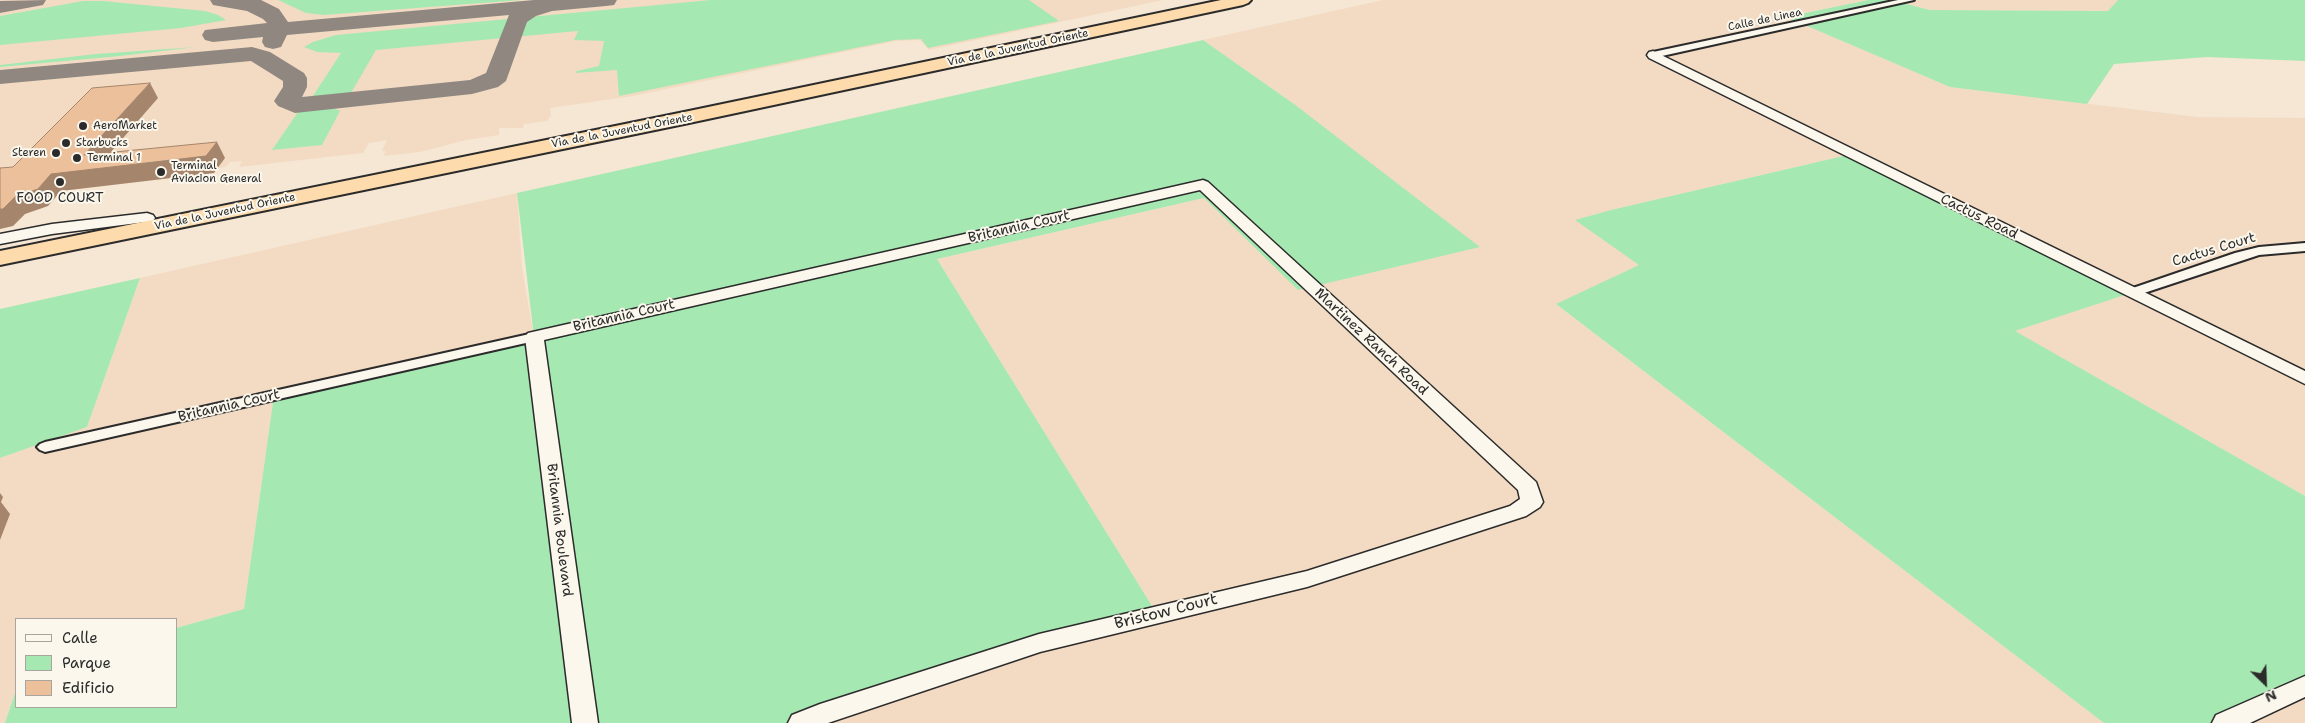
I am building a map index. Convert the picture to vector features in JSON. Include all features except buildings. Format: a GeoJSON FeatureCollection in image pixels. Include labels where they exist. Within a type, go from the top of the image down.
{"type":"FeatureCollection","features":[{"type":"Feature","properties":{"kind":"highway"},"geometry":{"type":"LineString","coordinates":[[978,50],[1059,25],[1177,0]]}},
{"type":"Feature","properties":{"kind":"highway","name":"Via de la Juventud Oriente"},"geometry":{"type":"LineString","coordinates":[[0,248],[619,128],[1215,0]]}},
{"type":"Feature","properties":{"kind":"highway","name":"Via de la Juventud Oriente"},"geometry":{"type":"LineString","coordinates":[[0,258],[1243,0]]}},
{"type":"Feature","properties":{"kind":"street","name":"Calle de Linea"},"geometry":{"type":"LineString","coordinates":[[1653,55],[1910,0]]}},
{"type":"Feature","properties":{"kind":"street","name":"Cactus Road"},"geometry":{"type":"LineString","coordinates":[[1653,55],[2305,378]]}},
{"type":"Feature","properties":{"kind":"street","name":"Britannia Court"},"geometry":{"type":"LineString","coordinates":[[45,447],[1203,185]]}},
{"type":"Feature","properties":{"kind":"street","name":"Martinez Ranch Road"},"geometry":{"type":"LineString","coordinates":[[1203,185],[1528,487],[1532,502]]}},
{"type":"Feature","properties":{"kind":"street"},"geometry":{"type":"LineString","coordinates":[[0,239],[52,229],[147,218]]}},
{"type":"Feature","properties":{"kind":"street","name":"Cactus Court"},"geometry":{"type":"LineString","coordinates":[[2134,292],[2238,256],[2259,251],[2305,247]]}},
{"type":"Feature","properties":{"kind":"street","name":"Britannia Boulevard"},"geometry":{"type":"LineString","coordinates":[[534,337],[585,723]]}},
{"type":"Feature","properties":{"kind":"street","name":"Bristow Court"},"geometry":{"type":"LineString","coordinates":[[801,723],[829,711],[1039,643],[1307,579],[1351,566],[1518,511],[1532,502]]}},
{"type":"Feature","properties":{"kind":"street"},"geometry":{"type":"LineString","coordinates":[[2226,723],[2305,686]]}},
{"type":"Feature","properties":{"kind":"shaded area"},"geometry":{"type":"Polygon","coordinates":[[[0,0],[1163,0],[929,50],[920,40],[896,41],[633,96],[550,108],[551,116],[547,121],[524,124],[523,128],[499,128],[499,135],[466,140],[420,152],[383,156],[386,151],[382,151],[387,140],[369,143],[363,153],[239,167],[242,161],[230,162],[226,167],[218,168],[214,173],[61,191],[48,206],[25,214],[13,226],[0,229],[0,0]]]}},
{"type":"Feature","properties":{"kind":"shaded area"},"geometry":{"type":"Polygon","coordinates":[[[1383,0],[1868,0],[1786,17],[1950,87],[2197,117],[2305,118],[2305,496],[2014,331],[2131,293],[1852,154],[1611,210],[1576,220],[1640,265],[1557,305],[2104,723],[808,723],[1157,614],[937,259],[1204,198],[1298,290],[1294,104],[1203,40],[1383,0]]]}},
{"type":"Feature","properties":{"kind":"shaded area"},"geometry":{"type":"Polygon","coordinates":[[[1891,0],[2118,0],[2108,11],[1930,10],[1891,0]]]}},
{"type":"Feature","properties":{"kind":"shaded area"},"geometry":{"type":"Polygon","coordinates":[[[517,193],[522,268],[534,337],[274,395],[244,609],[178,627],[178,618],[15,618],[15,693],[5,723],[0,723],[0,458],[87,427],[140,278],[517,193]]]}},
{"type":"Feature","properties":{"kind":"shaded area"},"geometry":{"type":"Polygon","coordinates":[[[2305,686],[2305,723],[2225,723],[2305,686]]]}},
{"type":"Feature","properties":{"kind":"green space"},"geometry":{"type":"Polygon","coordinates":[[[278,0],[522,0],[324,15],[306,13],[278,0]]]}},
{"type":"Feature","properties":{"kind":"green space"},"geometry":{"type":"Polygon","coordinates":[[[711,0],[1029,0],[1059,21],[928,48],[921,39],[895,40],[619,96],[617,70],[575,73],[599,66],[604,41],[574,40],[578,31],[376,50],[351,93],[337,98],[311,99],[341,53],[317,52],[304,47],[313,42],[336,35],[711,0]]]}},
{"type":"Feature","properties":{"kind":"green space"},"geometry":{"type":"Polygon","coordinates":[[[1868,0],[1891,0],[1930,10],[2108,11],[2118,0],[2305,0],[2305,61],[2207,57],[2114,64],[2087,104],[1950,87],[1786,17],[1868,0]]]}},
{"type":"Feature","properties":{"kind":"green space"},"geometry":{"type":"Polygon","coordinates":[[[83,1],[103,1],[205,11],[226,20],[181,28],[0,45],[0,16],[83,1]]]}},
{"type":"Feature","properties":{"kind":"green space"},"geometry":{"type":"Polygon","coordinates":[[[1203,40],[1294,104],[1480,247],[1298,290],[1204,198],[937,259],[1157,614],[808,723],[5,723],[15,693],[15,708],[178,708],[178,627],[244,609],[274,395],[534,337],[517,193],[1203,40]]]}},
{"type":"Feature","properties":{"kind":"green space"},"geometry":{"type":"Polygon","coordinates":[[[196,47],[0,67],[0,65],[96,54],[196,47]]]}},
{"type":"Feature","properties":{"kind":"green space"},"geometry":{"type":"Polygon","coordinates":[[[333,108],[340,111],[322,145],[272,150],[298,112],[333,108]]]}},
{"type":"Feature","properties":{"kind":"green space"},"geometry":{"type":"Polygon","coordinates":[[[1852,154],[2134,292],[2015,331],[2305,496],[2305,686],[2225,723],[2104,723],[1556,304],[1639,265],[1575,220],[1852,154]]]}},
{"type":"Feature","properties":{"kind":"green space"},"geometry":{"type":"Polygon","coordinates":[[[140,278],[87,427],[0,458],[0,309],[140,278]]]}},
{"type":"Feature","properties":{"kind":"taxiway"},"geometry":{"type":"LineString","coordinates":[[0,7],[35,0]]}},
{"type":"Feature","properties":{"kind":"taxiway"},"geometry":{"type":"LineString","coordinates":[[221,0],[253,5],[271,14],[279,25],[277,29]]}},
{"type":"Feature","properties":{"kind":"taxiway"},"geometry":{"type":"LineString","coordinates":[[277,29],[606,0]]}},
{"type":"Feature","properties":{"kind":"taxiway"},"geometry":{"type":"LineString","coordinates":[[0,77],[252,54],[262,57],[295,78],[295,87],[287,101],[295,105],[472,87],[489,82],[497,76],[517,19],[528,11],[551,5]]}},
{"type":"Feature","properties":{"kind":"taxiway"},"geometry":{"type":"LineString","coordinates":[[213,35],[277,29]]}},
{"type":"Feature","properties":{"kind":"taxiway"},"geometry":{"type":"LineString","coordinates":[[273,42],[277,29]]}},
{"type":"Feature","properties":{"kind":"place","name":"AeroMarket"},"geometry":{"type":"Point","coordinates":[83,126]}},
{"type":"Feature","properties":{"kind":"place","name":"Starbucks"},"geometry":{"type":"Point","coordinates":[66,143]}},
{"type":"Feature","properties":{"kind":"place","name":"Steren"},"geometry":{"type":"Point","coordinates":[56,153]}},
{"type":"Feature","properties":{"kind":"place","name":"Terminal 1"},"geometry":{"type":"Point","coordinates":[77,158]}},
{"type":"Feature","properties":{"kind":"place","name":"Terminal Aviacion General"},"geometry":{"type":"Point","coordinates":[161,172]}},
{"type":"Feature","properties":{"kind":"place","name":"FOOD COURT"},"geometry":{"type":"Point","coordinates":[60,182]}}]}
